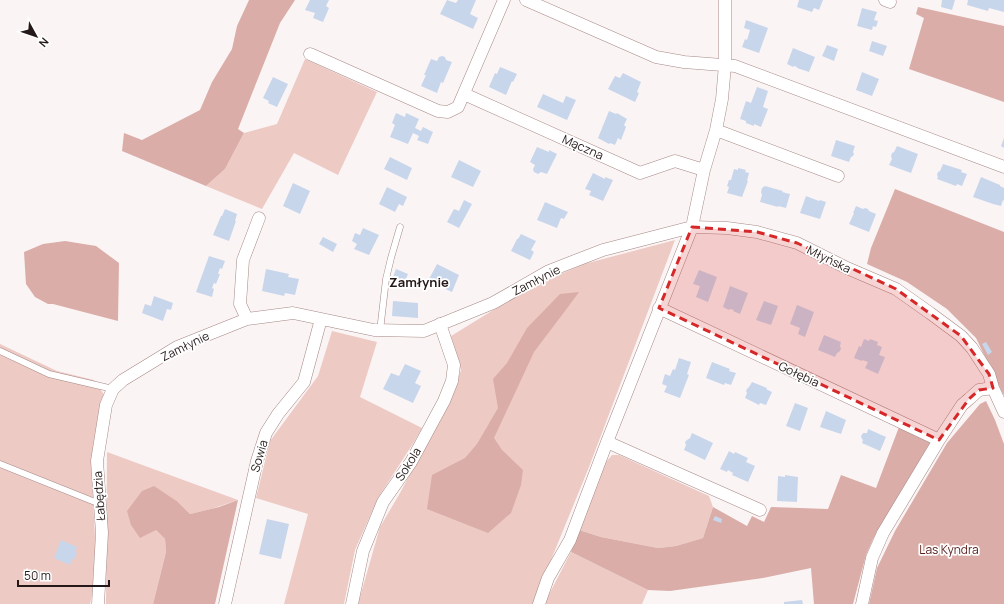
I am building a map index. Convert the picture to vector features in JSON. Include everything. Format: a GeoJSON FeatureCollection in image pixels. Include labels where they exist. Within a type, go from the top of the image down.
{"type":"FeatureCollection","features":[{"type":"Feature","properties":{"kind":"street"},"geometry":{"type":"LineString","coordinates":[[310,54],[438,111],[448,112],[458,107],[504,0]]}},
{"type":"Feature","properties":{"kind":"street"},"geometry":{"type":"LineString","coordinates":[[526,0],[656,57],[684,62],[735,66],[1004,167]]}},
{"type":"Feature","properties":{"kind":"street"},"geometry":{"type":"LineString","coordinates":[[539,604],[548,578],[570,540],[692,226],[704,170],[716,130],[722,99],[725,65],[725,0]]}},
{"type":"Feature","properties":{"kind":"street","name":"Mączna"},"geometry":{"type":"LineString","coordinates":[[464,94],[640,173],[675,161],[704,170]]}},
{"type":"Feature","properties":{"kind":"street"},"geometry":{"type":"LineString","coordinates":[[716,130],[838,176]]}},
{"type":"Feature","properties":{"kind":"street"},"geometry":{"type":"LineString","coordinates":[[247,319],[240,304],[243,260],[259,218]]}},
{"type":"Feature","properties":{"kind":"street","name":"Zamłynie"},"geometry":{"type":"LineString","coordinates":[[113,389],[123,380],[176,347],[247,319],[293,313],[374,330],[424,331],[493,303],[549,271],[603,250],[692,226]]}},
{"type":"Feature","properties":{"kind":"street","name":"Młyńska"},"geometry":{"type":"LineString","coordinates":[[692,226],[727,228],[757,232],[778,237],[797,243],[847,268],[896,289],[961,336],[972,348],[989,374],[993,388],[1004,412]]}},
{"type":"Feature","properties":{"kind":"street","name":"Gołębia"},"geometry":{"type":"LineString","coordinates":[[659,308],[939,440]]}},
{"type":"Feature","properties":{"kind":"street","name":"Sowia"},"geometry":{"type":"LineString","coordinates":[[225,604],[257,461],[266,433],[278,414],[304,382],[321,319]]}},
{"type":"Feature","properties":{"kind":"street","name":"Sokola"},"geometry":{"type":"LineString","coordinates":[[352,604],[363,551],[383,502],[411,462],[444,401],[452,381],[454,365],[440,324]]}},
{"type":"Feature","properties":{"kind":"street"},"geometry":{"type":"LineString","coordinates":[[862,604],[872,558],[883,534],[939,440],[965,402],[980,390],[993,388]]}},
{"type":"Feature","properties":{"kind":"street","name":"Łabędzia"},"geometry":{"type":"LineString","coordinates":[[98,604],[102,534],[97,461],[106,405],[113,389]]}},
{"type":"Feature","properties":{"kind":"street"},"geometry":{"type":"LineString","coordinates":[[607,442],[760,510]]}},
{"type":"Feature","properties":{"kind":"lane"},"geometry":{"type":"LineString","coordinates":[[380,330],[386,279],[400,227]]}},
{"type":"Feature","properties":{"kind":"lane"},"geometry":{"type":"LineString","coordinates":[[0,350],[50,374],[113,389]]}},
{"type":"Feature","properties":{"kind":"lane"},"geometry":{"type":"LineString","coordinates":[[0,464],[100,504]]}},
{"type":"Feature","properties":{"kind":"highlighted area"},"geometry":{"type":"Polygon","coordinates":[[[692,227],[757,232],[797,243],[896,289],[961,336],[989,374],[993,388],[979,390],[969,399],[939,440],[659,308],[692,227]]]}},
{"type":"Feature","properties":{"kind":"shaded area"},"geometry":{"type":"Polygon","coordinates":[[[305,59],[377,92],[338,175],[294,153],[262,209],[206,186],[225,169],[244,133],[277,124],[305,59]]]}},
{"type":"Feature","properties":{"kind":"shaded area"},"geometry":{"type":"Polygon","coordinates":[[[675,240],[589,467],[533,604],[358,604],[380,527],[400,493],[454,391],[461,370],[451,336],[531,287],[584,264],[675,240]]]}},
{"type":"Feature","properties":{"kind":"shaded area"},"geometry":{"type":"Polygon","coordinates":[[[332,331],[377,342],[360,397],[422,428],[378,498],[355,550],[344,604],[284,604],[308,514],[256,498],[270,441],[318,376],[332,331]]]}},
{"type":"Feature","properties":{"kind":"shaded area"},"geometry":{"type":"Polygon","coordinates":[[[0,344],[57,371],[94,380],[105,396],[91,461],[97,574],[90,604],[0,604],[0,344]]]}},
{"type":"Feature","properties":{"kind":"shaded area"},"geometry":{"type":"Polygon","coordinates":[[[107,452],[238,500],[190,514],[178,502],[156,530],[165,539],[166,552],[153,604],[106,604],[107,452]]]}},
{"type":"Feature","properties":{"kind":"shaded area"},"geometry":{"type":"Polygon","coordinates":[[[612,455],[619,455],[709,496],[713,507],[703,538],[676,546],[658,548],[601,537],[579,530],[606,462],[612,455]]]}},
{"type":"Feature","properties":{"kind":"shaded area"},"geometry":{"type":"Polygon","coordinates":[[[571,552],[648,590],[642,604],[544,604],[571,552]]]}},
{"type":"Feature","properties":{"kind":"green space"},"geometry":{"type":"Polygon","coordinates":[[[249,0],[295,0],[280,23],[238,129],[244,133],[225,169],[206,186],[122,151],[124,133],[142,140],[200,110],[212,82],[232,49],[237,26],[249,0]]]}},
{"type":"Feature","properties":{"kind":"green space"},"geometry":{"type":"Polygon","coordinates":[[[918,7],[1004,26],[1004,102],[909,69],[924,18],[916,14],[918,7]]]}},
{"type":"Feature","properties":{"kind":"green space"},"geometry":{"type":"Polygon","coordinates":[[[895,189],[1004,232],[1004,395],[976,338],[947,309],[907,282],[867,264],[871,248],[895,189]]]}},
{"type":"Feature","properties":{"kind":"green space"},"geometry":{"type":"Polygon","coordinates":[[[65,241],[96,246],[119,263],[118,321],[48,304],[35,297],[26,284],[24,252],[43,244],[65,241]]]}},
{"type":"Feature","properties":{"kind":"green space"},"geometry":{"type":"Polygon","coordinates":[[[579,292],[534,352],[494,438],[502,450],[523,470],[521,485],[511,513],[488,533],[427,509],[432,475],[465,458],[477,444],[498,408],[493,379],[507,363],[527,328],[560,294],[579,292]]]}},
{"type":"Feature","properties":{"kind":"green space","name":"Las Kyndra"},"geometry":{"type":"Polygon","coordinates":[[[986,401],[1004,444],[1004,604],[869,604],[877,568],[895,531],[947,443],[980,404],[986,401]]]}},
{"type":"Feature","properties":{"kind":"green space"},"geometry":{"type":"Polygon","coordinates":[[[899,427],[925,437],[930,443],[873,539],[866,555],[853,604],[814,604],[811,568],[763,578],[670,591],[648,590],[571,552],[579,530],[601,537],[658,548],[676,546],[703,538],[713,507],[747,526],[752,516],[764,522],[771,507],[828,509],[841,475],[876,488],[899,427]]]}},
{"type":"Feature","properties":{"kind":"green space"},"geometry":{"type":"Polygon","coordinates":[[[154,486],[178,502],[190,514],[219,507],[238,500],[215,604],[153,604],[166,552],[165,539],[156,530],[140,538],[131,525],[127,511],[142,491],[154,486]]]}},
{"type":"Feature","properties":{"kind":"building"},"geometry":{"type":"Polygon","coordinates":[[[310,0],[329,0],[326,6],[329,8],[323,22],[313,18],[315,13],[305,10],[310,0]]]}},
{"type":"Feature","properties":{"kind":"building"},"geometry":{"type":"Polygon","coordinates":[[[447,0],[456,3],[458,0],[476,0],[470,14],[478,18],[473,29],[440,14],[447,0]]]}},
{"type":"Feature","properties":{"kind":"building"},"geometry":{"type":"Polygon","coordinates":[[[799,0],[823,0],[819,10],[814,8],[812,12],[797,7],[799,0]]]}},
{"type":"Feature","properties":{"kind":"building"},"geometry":{"type":"Polygon","coordinates":[[[942,0],[955,0],[952,10],[941,7],[942,0]]]}},
{"type":"Feature","properties":{"kind":"building"},"geometry":{"type":"Polygon","coordinates":[[[968,0],[1004,0],[1004,12],[989,8],[988,11],[967,5],[968,0]]]}},
{"type":"Feature","properties":{"kind":"building"},"geometry":{"type":"Polygon","coordinates":[[[862,8],[877,12],[874,20],[878,21],[876,27],[873,26],[872,30],[857,26],[862,8]]]}},
{"type":"Feature","properties":{"kind":"building"},"geometry":{"type":"Polygon","coordinates":[[[746,20],[768,28],[759,53],[742,47],[745,39],[747,40],[750,30],[744,28],[746,20]]]}},
{"type":"Feature","properties":{"kind":"building"},"geometry":{"type":"Polygon","coordinates":[[[872,41],[887,46],[883,56],[869,51],[872,41]]]}},
{"type":"Feature","properties":{"kind":"building"},"geometry":{"type":"Polygon","coordinates":[[[827,45],[838,49],[834,61],[822,56],[827,45]]]}},
{"type":"Feature","properties":{"kind":"building"},"geometry":{"type":"Polygon","coordinates":[[[793,48],[815,57],[809,72],[787,64],[793,48]]]}},
{"type":"Feature","properties":{"kind":"building"},"geometry":{"type":"Polygon","coordinates":[[[439,57],[445,57],[446,60],[452,62],[437,93],[421,86],[431,59],[437,61],[439,57]]]}},
{"type":"Feature","properties":{"kind":"building"},"geometry":{"type":"Polygon","coordinates":[[[500,67],[517,74],[506,95],[489,87],[495,73],[497,74],[500,67]]]}},
{"type":"Feature","properties":{"kind":"building"},"geometry":{"type":"Polygon","coordinates":[[[862,72],[879,79],[872,96],[856,90],[862,72]]]}},
{"type":"Feature","properties":{"kind":"building"},"geometry":{"type":"Polygon","coordinates":[[[623,73],[641,82],[637,92],[639,93],[635,102],[608,89],[615,76],[620,78],[623,73]]]}},
{"type":"Feature","properties":{"kind":"building"},"geometry":{"type":"Polygon","coordinates":[[[273,77],[288,84],[277,107],[268,103],[269,101],[263,98],[273,77]]]}},
{"type":"Feature","properties":{"kind":"building"},"geometry":{"type":"Polygon","coordinates":[[[757,87],[768,91],[763,107],[768,109],[761,127],[746,123],[746,121],[740,119],[746,101],[751,103],[757,87]]]}},
{"type":"Feature","properties":{"kind":"building"},"geometry":{"type":"Polygon","coordinates":[[[543,94],[563,103],[566,96],[576,100],[567,120],[537,107],[543,94]]]}},
{"type":"Feature","properties":{"kind":"building"},"geometry":{"type":"Polygon","coordinates":[[[609,111],[616,114],[617,113],[627,119],[624,125],[626,127],[621,140],[618,138],[615,145],[609,144],[598,138],[609,111]]]}},
{"type":"Feature","properties":{"kind":"building"},"geometry":{"type":"Polygon","coordinates":[[[396,113],[405,117],[406,113],[419,119],[415,128],[421,131],[423,127],[433,132],[428,144],[417,140],[419,136],[413,133],[408,144],[390,137],[395,125],[392,123],[396,113]]]}},
{"type":"Feature","properties":{"kind":"building"},"geometry":{"type":"Polygon","coordinates":[[[1004,138],[1004,148],[1001,146],[1004,138]]]}},
{"type":"Feature","properties":{"kind":"building"},"geometry":{"type":"Polygon","coordinates":[[[836,140],[855,146],[853,152],[854,154],[849,162],[831,156],[836,140]]]}},
{"type":"Feature","properties":{"kind":"building"},"geometry":{"type":"Polygon","coordinates":[[[897,146],[918,154],[911,173],[889,165],[892,159],[892,153],[897,146]]]}},
{"type":"Feature","properties":{"kind":"building"},"geometry":{"type":"Polygon","coordinates":[[[537,147],[557,154],[547,174],[541,172],[538,174],[534,172],[533,169],[535,165],[530,162],[537,147]]]}},
{"type":"Feature","properties":{"kind":"building"},"geometry":{"type":"Polygon","coordinates":[[[390,157],[412,168],[407,180],[384,169],[390,157]]]}},
{"type":"Feature","properties":{"kind":"building"},"geometry":{"type":"Polygon","coordinates":[[[459,160],[481,171],[473,187],[451,177],[459,160]]]}},
{"type":"Feature","properties":{"kind":"building"},"geometry":{"type":"Polygon","coordinates":[[[943,164],[962,170],[961,172],[967,174],[962,186],[957,184],[956,186],[937,179],[938,172],[943,164]]]}},
{"type":"Feature","properties":{"kind":"building"},"geometry":{"type":"Polygon","coordinates":[[[738,168],[746,170],[745,172],[749,173],[748,181],[742,197],[727,193],[729,180],[731,180],[734,169],[738,170],[738,168]]]}},
{"type":"Feature","properties":{"kind":"building"},"geometry":{"type":"Polygon","coordinates":[[[593,173],[605,179],[605,177],[613,180],[603,201],[589,195],[591,191],[585,189],[593,173]]]}},
{"type":"Feature","properties":{"kind":"building"},"geometry":{"type":"Polygon","coordinates":[[[981,177],[1004,188],[1004,201],[1003,200],[1001,206],[973,197],[981,177]]]}},
{"type":"Feature","properties":{"kind":"building"},"geometry":{"type":"Polygon","coordinates":[[[293,183],[310,191],[300,214],[283,206],[293,183]]]}},
{"type":"Feature","properties":{"kind":"building"},"geometry":{"type":"Polygon","coordinates":[[[765,186],[790,194],[786,208],[760,202],[762,188],[765,186]]]}},
{"type":"Feature","properties":{"kind":"building"},"geometry":{"type":"Polygon","coordinates":[[[387,187],[407,197],[403,206],[399,204],[395,212],[379,204],[387,187]]]}},
{"type":"Feature","properties":{"kind":"building"},"geometry":{"type":"Polygon","coordinates":[[[806,196],[826,202],[820,219],[800,213],[806,196]]]}},
{"type":"Feature","properties":{"kind":"building"},"geometry":{"type":"Polygon","coordinates":[[[464,200],[472,204],[459,228],[447,222],[454,209],[459,211],[464,200]]]}},
{"type":"Feature","properties":{"kind":"building"},"geometry":{"type":"Polygon","coordinates":[[[545,202],[568,212],[564,219],[561,218],[557,228],[537,220],[545,202]]]}},
{"type":"Feature","properties":{"kind":"building"},"geometry":{"type":"Polygon","coordinates":[[[856,206],[863,209],[868,209],[876,214],[869,232],[849,224],[856,206]]]}},
{"type":"Feature","properties":{"kind":"building"},"geometry":{"type":"Polygon","coordinates":[[[225,209],[237,214],[229,241],[213,235],[225,209]]]}},
{"type":"Feature","properties":{"kind":"building"},"geometry":{"type":"Polygon","coordinates":[[[363,228],[379,235],[369,255],[354,249],[357,244],[352,241],[355,233],[360,235],[363,228]]]}},
{"type":"Feature","properties":{"kind":"building"},"geometry":{"type":"Polygon","coordinates":[[[521,234],[536,241],[531,250],[534,252],[530,260],[511,251],[521,234]]]}},
{"type":"Feature","properties":{"kind":"building"},"geometry":{"type":"Polygon","coordinates":[[[323,237],[337,244],[333,252],[319,244],[323,237]]]}},
{"type":"Feature","properties":{"kind":"building"},"geometry":{"type":"Polygon","coordinates":[[[209,256],[225,261],[222,269],[220,268],[218,274],[220,274],[216,284],[214,283],[212,288],[214,289],[212,297],[196,292],[209,256]]]}},
{"type":"Feature","properties":{"kind":"building"},"geometry":{"type":"Polygon","coordinates":[[[437,264],[459,275],[452,292],[428,281],[437,264]]]}},
{"type":"Feature","properties":{"kind":"building"},"geometry":{"type":"Polygon","coordinates":[[[266,269],[289,274],[288,277],[299,279],[295,295],[285,293],[284,296],[262,291],[266,269]]]}},
{"type":"Feature","properties":{"kind":"building"},"geometry":{"type":"Polygon","coordinates":[[[396,269],[408,274],[405,281],[393,277],[396,269]]]}},
{"type":"Feature","properties":{"kind":"building"},"geometry":{"type":"Polygon","coordinates":[[[699,270],[717,277],[708,302],[696,297],[700,286],[693,284],[699,270]]]}},
{"type":"Feature","properties":{"kind":"building"},"geometry":{"type":"Polygon","coordinates":[[[730,286],[748,293],[740,314],[733,311],[734,310],[729,310],[723,307],[730,286]]]}},
{"type":"Feature","properties":{"kind":"building"},"geometry":{"type":"Polygon","coordinates":[[[154,296],[173,303],[171,310],[167,309],[163,321],[142,313],[145,304],[151,306],[154,296]]]}},
{"type":"Feature","properties":{"kind":"building"},"geometry":{"type":"Polygon","coordinates":[[[393,301],[418,303],[418,318],[392,316],[393,301]]]}},
{"type":"Feature","properties":{"kind":"building"},"geometry":{"type":"Polygon","coordinates":[[[764,301],[778,306],[771,325],[756,320],[764,301]]]}},
{"type":"Feature","properties":{"kind":"building"},"geometry":{"type":"Polygon","coordinates":[[[797,305],[814,312],[805,337],[798,334],[800,328],[790,324],[797,305]]]}},
{"type":"Feature","properties":{"kind":"building"},"geometry":{"type":"Polygon","coordinates":[[[824,335],[841,342],[841,349],[835,357],[818,350],[824,335]]]}},
{"type":"Feature","properties":{"kind":"building"},"geometry":{"type":"Polygon","coordinates":[[[864,339],[869,341],[870,339],[878,342],[877,345],[882,347],[879,355],[885,357],[878,374],[865,368],[868,362],[854,358],[864,339]]]}},
{"type":"Feature","properties":{"kind":"building"},"geometry":{"type":"Polygon","coordinates":[[[986,342],[992,352],[988,355],[982,344],[986,342]]]}},
{"type":"Feature","properties":{"kind":"building"},"geometry":{"type":"Polygon","coordinates":[[[679,358],[691,362],[687,374],[689,375],[680,398],[664,392],[667,386],[662,384],[665,374],[670,376],[673,369],[675,370],[679,358]]]}},
{"type":"Feature","properties":{"kind":"building"},"geometry":{"type":"Polygon","coordinates":[[[712,362],[736,373],[731,385],[725,383],[724,385],[706,378],[712,362]]]}},
{"type":"Feature","properties":{"kind":"building"},"geometry":{"type":"Polygon","coordinates":[[[405,364],[421,371],[415,383],[421,386],[413,403],[383,389],[391,373],[399,376],[405,364]]]}},
{"type":"Feature","properties":{"kind":"building"},"geometry":{"type":"Polygon","coordinates":[[[752,382],[767,388],[766,389],[772,392],[766,405],[760,403],[759,405],[745,398],[747,393],[746,391],[752,382]]]}},
{"type":"Feature","properties":{"kind":"building"},"geometry":{"type":"Polygon","coordinates":[[[795,403],[808,408],[800,431],[786,426],[795,403]]]}},
{"type":"Feature","properties":{"kind":"building"},"geometry":{"type":"Polygon","coordinates":[[[826,411],[846,420],[841,434],[820,427],[826,411]]]}},
{"type":"Feature","properties":{"kind":"building"},"geometry":{"type":"Polygon","coordinates":[[[868,429],[886,437],[880,451],[862,443],[863,440],[861,436],[863,433],[867,433],[868,429]]]}},
{"type":"Feature","properties":{"kind":"building"},"geometry":{"type":"Polygon","coordinates":[[[692,433],[713,443],[705,460],[684,450],[686,445],[685,442],[690,438],[692,433]]]}},
{"type":"Feature","properties":{"kind":"building"},"geometry":{"type":"Polygon","coordinates":[[[729,451],[748,458],[746,462],[755,466],[748,482],[732,475],[733,473],[728,470],[727,472],[720,469],[729,451]]]}},
{"type":"Feature","properties":{"kind":"building"},"geometry":{"type":"Polygon","coordinates":[[[785,475],[798,477],[797,502],[777,501],[778,476],[785,477],[785,475]]]}},
{"type":"Feature","properties":{"kind":"building"},"geometry":{"type":"Polygon","coordinates":[[[715,516],[722,519],[721,523],[713,520],[715,516]]]}},
{"type":"Feature","properties":{"kind":"building"},"geometry":{"type":"Polygon","coordinates":[[[267,519],[289,524],[281,559],[259,554],[267,519]]]}},
{"type":"Feature","properties":{"kind":"building"},"geometry":{"type":"Polygon","coordinates":[[[61,540],[77,547],[75,552],[77,553],[74,560],[72,559],[70,565],[54,558],[61,540]]]}},
{"type":"Feature","properties":{"kind":"building"},"geometry":{"type":"Polygon","coordinates":[[[802,600],[803,604],[784,604],[784,602],[802,600]]]}},
{"type":"Feature","properties":{"kind":"district","name":"Zamłynie"},"geometry":{"type":"Point","coordinates":[419,282]}}]}
